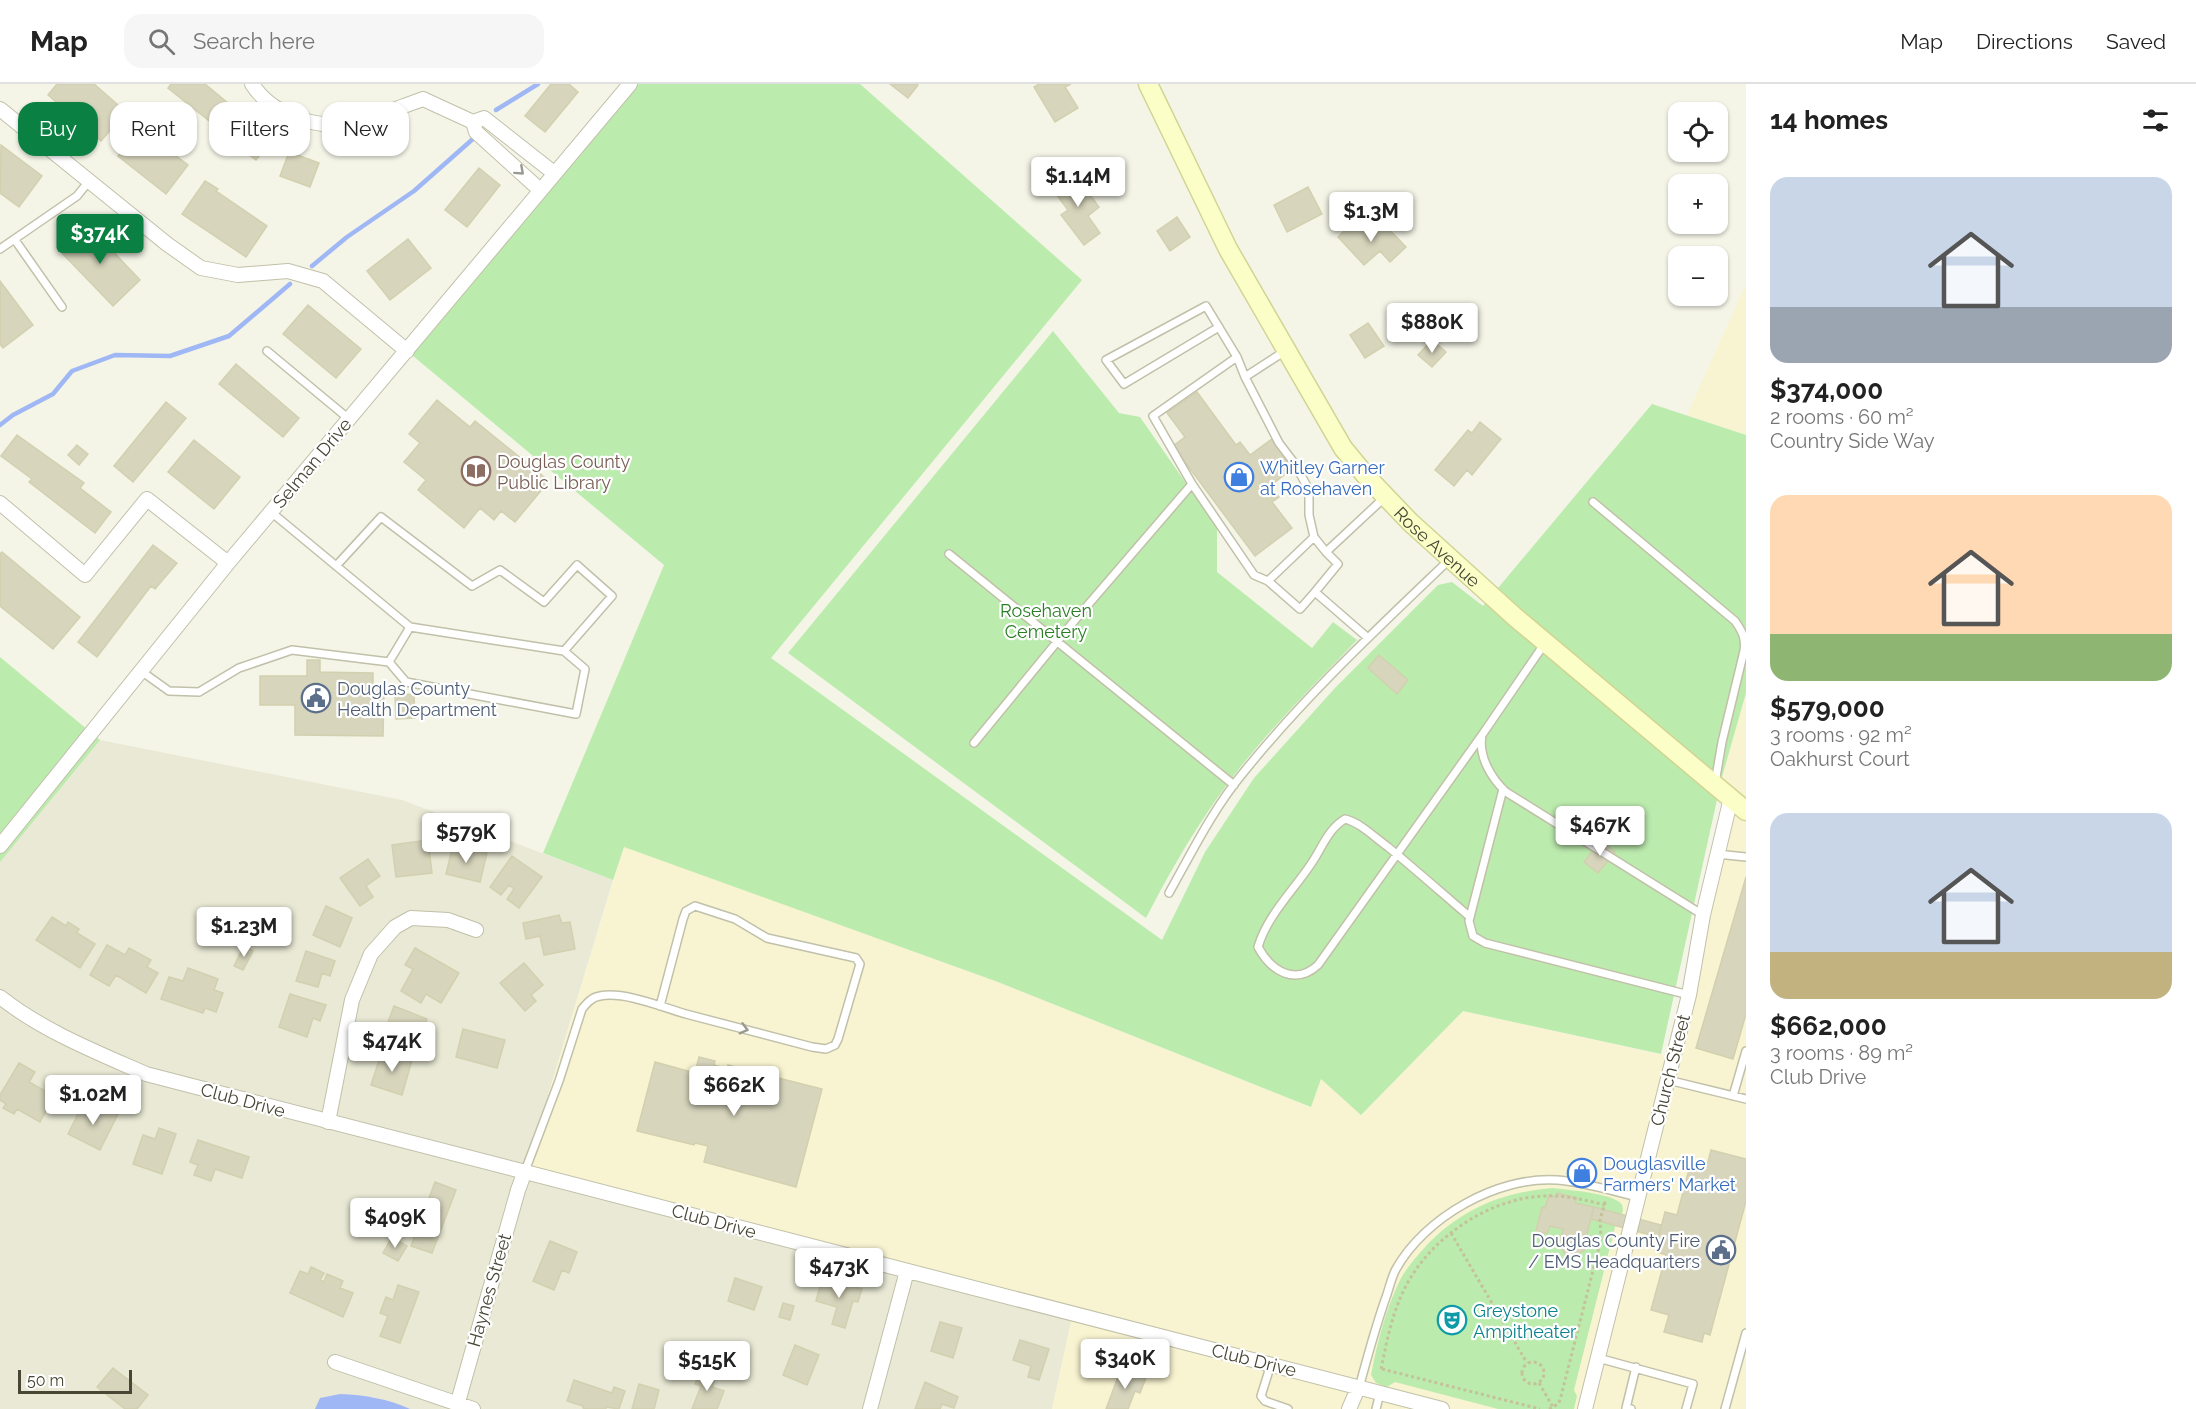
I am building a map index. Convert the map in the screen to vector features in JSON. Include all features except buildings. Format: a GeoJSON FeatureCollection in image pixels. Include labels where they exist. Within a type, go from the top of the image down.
{"type":"FeatureCollection","features":[{"type":"Feature","properties":{"kind":"street"},"geometry":{"type":"LineString","coordinates":[[252,84],[258,93],[281,112],[308,121],[335,125],[359,122],[423,99],[473,122],[484,118],[554,173]]}},
{"type":"Feature","properties":{"kind":"street"},"geometry":{"type":"LineString","coordinates":[[423,99],[425,84]]}},
{"type":"Feature","properties":{"kind":"street","name":"Selman Drive"},"geometry":{"type":"LineString","coordinates":[[0,846],[228,563],[630,84]]}},
{"type":"Feature","properties":{"kind":"street","name":"Rose Avenue"},"geometry":{"type":"LineString","coordinates":[[1148,84],[1228,249],[1343,448],[1410,522],[1545,642],[1746,811]]}},
{"type":"Feature","properties":{"kind":"street"},"geometry":{"type":"LineString","coordinates":[[0,109],[166,244],[201,268],[238,275],[288,271],[323,282],[407,351]]}},
{"type":"Feature","properties":{"kind":"street"},"geometry":{"type":"LineString","coordinates":[[473,122],[476,132],[540,190]]}},
{"type":"Feature","properties":{"kind":"street"},"geometry":{"type":"LineString","coordinates":[[0,503],[85,575],[147,500],[228,563]]}},
{"type":"Feature","properties":{"kind":"street","name":"Church Street"},"geometry":{"type":"LineString","coordinates":[[1585,1409],[1689,995],[1703,915],[1731,798]]}},
{"type":"Feature","properties":{"kind":"street"},"geometry":{"type":"LineString","coordinates":[[328,1122],[352,1000],[372,954],[395,927],[411,918],[448,920],[476,930]]}},
{"type":"Feature","properties":{"kind":"street","name":"Club Drive"},"geometry":{"type":"LineString","coordinates":[[0,997],[15,1009],[83,1046],[146,1074],[1442,1409]]}},
{"type":"Feature","properties":{"kind":"street","name":"Haynes Street"},"geometry":{"type":"LineString","coordinates":[[456,1407],[525,1171]]}},
{"type":"Feature","properties":{"kind":"street"},"geometry":{"type":"LineString","coordinates":[[870,1409],[907,1271]]}},
{"type":"Feature","properties":{"kind":"street"},"geometry":{"type":"LineString","coordinates":[[335,1362],[456,1407],[474,1409]]}},
{"type":"Feature","properties":{"kind":"street"},"geometry":{"type":"LineString","coordinates":[[1349,1409],[1358,1388]]}},
{"type":"Feature","properties":{"kind":"lane"},"geometry":{"type":"LineString","coordinates":[[0,249],[77,196],[88,181]]}},
{"type":"Feature","properties":{"kind":"lane"},"geometry":{"type":"LineString","coordinates":[[15,240],[62,307]]}},
{"type":"Feature","properties":{"kind":"lane"},"geometry":{"type":"LineString","coordinates":[[1219,327],[1124,384],[1106,360],[1206,306],[1219,327],[1237,357],[1279,443],[1309,490],[1309,515],[1314,537],[1338,564],[1300,609],[1268,580],[1254,575],[1192,484],[1153,416],[1237,357]]}},
{"type":"Feature","properties":{"kind":"lane"},"geometry":{"type":"LineString","coordinates":[[1245,377],[1287,350]]}},
{"type":"Feature","properties":{"kind":"lane"},"geometry":{"type":"LineString","coordinates":[[267,351],[349,419]]}},
{"type":"Feature","properties":{"kind":"lane"},"geometry":{"type":"LineString","coordinates":[[974,743],[1192,484]]}},
{"type":"Feature","properties":{"kind":"lane"},"geometry":{"type":"LineString","coordinates":[[1326,552],[1385,497]]}},
{"type":"Feature","properties":{"kind":"lane"},"geometry":{"type":"LineString","coordinates":[[1593,502],[1735,621],[1743,634],[1746,642],[1722,742],[1715,785]]}},
{"type":"Feature","properties":{"kind":"lane"},"geometry":{"type":"LineString","coordinates":[[141,670],[169,692],[199,692],[238,668],[292,650],[389,662],[406,682],[576,714],[585,669],[564,651],[410,627],[271,512]]}},
{"type":"Feature","properties":{"kind":"lane"},"geometry":{"type":"LineString","coordinates":[[336,566],[381,517],[472,586],[500,570],[544,602],[577,565],[612,596],[564,651]]}},
{"type":"Feature","properties":{"kind":"lane"},"geometry":{"type":"LineString","coordinates":[[1268,580],[1314,537]]}},
{"type":"Feature","properties":{"kind":"lane"},"geometry":{"type":"LineString","coordinates":[[949,554],[1234,785]]}},
{"type":"Feature","properties":{"kind":"lane"},"geometry":{"type":"LineString","coordinates":[[1168,893],[1209,821],[1234,785],[1307,700],[1451,558]]}},
{"type":"Feature","properties":{"kind":"lane"},"geometry":{"type":"LineString","coordinates":[[1315,592],[1368,638]]}},
{"type":"Feature","properties":{"kind":"lane"},"geometry":{"type":"LineString","coordinates":[[389,662],[410,627]]}},
{"type":"Feature","properties":{"kind":"lane"},"geometry":{"type":"LineString","coordinates":[[1470,917],[1396,855],[1354,822],[1345,819],[1331,831],[1312,864],[1262,936],[1258,947],[1273,968],[1284,972],[1296,975],[1309,973],[1318,965],[1396,855],[1482,735],[1545,642]]}},
{"type":"Feature","properties":{"kind":"lane"},"geometry":{"type":"LineString","coordinates":[[1482,735],[1480,746],[1485,761],[1495,780],[1503,789],[1703,915]]}},
{"type":"Feature","properties":{"kind":"lane"},"geometry":{"type":"LineString","coordinates":[[1503,789],[1470,917],[1473,936],[1485,943],[1689,995]]}},
{"type":"Feature","properties":{"kind":"lane"},"geometry":{"type":"LineString","coordinates":[[1717,854],[1746,857]]}},
{"type":"Feature","properties":{"kind":"lane"},"geometry":{"type":"LineString","coordinates":[[525,1171],[559,1081],[582,1009],[590,1000],[605,995],[630,998],[812,1047],[826,1049],[835,1045],[859,968],[858,960],[833,951],[767,938],[735,919],[694,906],[687,911],[683,919],[660,1006]]}},
{"type":"Feature","properties":{"kind":"lane"},"geometry":{"type":"LineString","coordinates":[[1733,1096],[1746,1051]]}},
{"type":"Feature","properties":{"kind":"lane"},"geometry":{"type":"LineString","coordinates":[[1668,1080],[1746,1099]]}},
{"type":"Feature","properties":{"kind":"lane"},"geometry":{"type":"LineString","coordinates":[[1358,1388],[1396,1270],[1427,1233],[1453,1210],[1478,1196],[1531,1181],[1557,1180],[1638,1197]]}},
{"type":"Feature","properties":{"kind":"lane"},"geometry":{"type":"LineString","coordinates":[[1725,1409],[1744,1348],[1746,1333]]}},
{"type":"Feature","properties":{"kind":"lane"},"geometry":{"type":"LineString","coordinates":[[1598,1358],[1693,1384],[1686,1409]]}},
{"type":"Feature","properties":{"kind":"lane"},"geometry":{"type":"LineString","coordinates":[[1271,1364],[1261,1396],[1265,1401],[1288,1409]]}},
{"type":"Feature","properties":{"kind":"lane"},"geometry":{"type":"LineString","coordinates":[[1631,1409],[1626,1408],[1636,1367]]}},
{"type":"Feature","properties":{"kind":"lane"},"geometry":{"type":"LineString","coordinates":[[1376,1409],[1380,1393]]}},
{"type":"Feature","properties":{"kind":"path"},"geometry":{"type":"LineString","coordinates":[[1381,1369],[1392,1323],[1406,1284],[1426,1258],[1450,1233],[1480,1214],[1512,1201],[1545,1196],[1583,1199],[1605,1205]]}},
{"type":"Feature","properties":{"kind":"path"},"geometry":{"type":"LineString","coordinates":[[1561,1409],[1558,1404],[1601,1239],[1600,1220],[1607,1197]]}},
{"type":"Feature","properties":{"kind":"path"},"geometry":{"type":"LineString","coordinates":[[1447,1228],[1527,1363]]}},
{"type":"Feature","properties":{"kind":"path"},"geometry":{"type":"LineString","coordinates":[[1535,1362],[1541,1366],[1544,1373],[1539,1383],[1528,1383],[1523,1379],[1522,1369],[1527,1363],[1535,1362]]}},
{"type":"Feature","properties":{"kind":"path"},"geometry":{"type":"LineString","coordinates":[[1375,1367],[1540,1409]]}},
{"type":"Feature","properties":{"kind":"path"},"geometry":{"type":"LineString","coordinates":[[1539,1383],[1551,1408],[1558,1404]]}},
{"type":"Feature","properties":{"kind":"shaded area"},"geometry":{"type":"Polygon","coordinates":[[[1746,284],[1746,435],[1687,415],[1746,284]]]}},
{"type":"Feature","properties":{"kind":"shaded area"},"geometry":{"type":"Polygon","coordinates":[[[1746,693],[1746,1409],[1052,1409],[1073,1313],[525,1171],[624,846],[998,982],[1310,1107],[1320,1078],[1362,1114],[1463,1011],[1681,1059],[1684,993],[1731,798],[1722,777],[1746,693]]]}},
{"type":"Feature","properties":{"kind":"shaded area"},"geometry":{"type":"Polygon","coordinates":[[[100,740],[402,800],[613,880],[525,1171],[1073,1313],[1052,1409],[0,1409],[0,854],[100,740]]]}},
{"type":"Feature","properties":{"kind":"green space"},"geometry":{"type":"Polygon","coordinates":[[[632,84],[860,84],[1082,280],[771,658],[1162,940],[1205,852],[1254,778],[1335,688],[1438,585],[1452,582],[1483,606],[1652,404],[1746,435],[1746,693],[1722,777],[1661,1054],[1463,1011],[1361,1115],[1321,1079],[1311,1107],[998,982],[624,847],[613,880],[543,853],[664,565],[407,351],[632,84]]]}},
{"type":"Feature","properties":{"kind":"green space","name":"Rosehaven Cemetery"},"geometry":{"type":"Polygon","coordinates":[[[1053,331],[1119,413],[1140,417],[1217,528],[1217,572],[1312,648],[1333,622],[1357,640],[1279,722],[1225,787],[1184,849],[1146,918],[788,653],[1053,331]]]}},
{"type":"Feature","properties":{"kind":"green space"},"geometry":{"type":"Polygon","coordinates":[[[0,657],[100,740],[0,862],[0,657]]]}},
{"type":"Feature","properties":{"kind":"green space"},"geometry":{"type":"Polygon","coordinates":[[[1553,1188],[1611,1198],[1618,1201],[1623,1208],[1615,1227],[1574,1390],[1577,1396],[1574,1409],[1498,1409],[1395,1382],[1387,1387],[1376,1383],[1371,1375],[1386,1313],[1404,1274],[1426,1246],[1439,1233],[1468,1212],[1500,1198],[1553,1188]]]}},
{"type":"Feature","properties":{"kind":"water"},"geometry":{"type":"Polygon","coordinates":[[[340,1394],[376,1398],[410,1409],[315,1409],[320,1398],[340,1394]]]}},
{"type":"Feature","properties":{"kind":"waterway"},"geometry":{"type":"LineString","coordinates":[[496,110],[538,84]]}},
{"type":"Feature","properties":{"kind":"waterway"},"geometry":{"type":"LineString","coordinates":[[312,266],[347,237],[414,191],[474,138]]}},
{"type":"Feature","properties":{"kind":"waterway"},"geometry":{"type":"LineString","coordinates":[[0,425],[13,415],[53,394],[72,371],[115,355],[170,356],[229,336],[290,284]]}},
{"type":"Feature","properties":{"kind":"place","name":"Douglas County Public Library"},"geometry":{"type":"Point","coordinates":[476,471]}},
{"type":"Feature","properties":{"kind":"place","name":"Whitley Garner at Rosehaven"},"geometry":{"type":"Point","coordinates":[1239,477]}},
{"type":"Feature","properties":{"kind":"place","name":"Douglas County Health Department"},"geometry":{"type":"Point","coordinates":[316,698]}},
{"type":"Feature","properties":{"kind":"place","name":"Douglasville Farmers' Market"},"geometry":{"type":"Point","coordinates":[1582,1173]}},
{"type":"Feature","properties":{"kind":"place","name":"Douglas County Fire / EMS Headquarters"},"geometry":{"type":"Point","coordinates":[1721,1250]}},
{"type":"Feature","properties":{"kind":"place","name":"Greystone Ampitheater"},"geometry":{"type":"Point","coordinates":[1452,1320]}}]}
